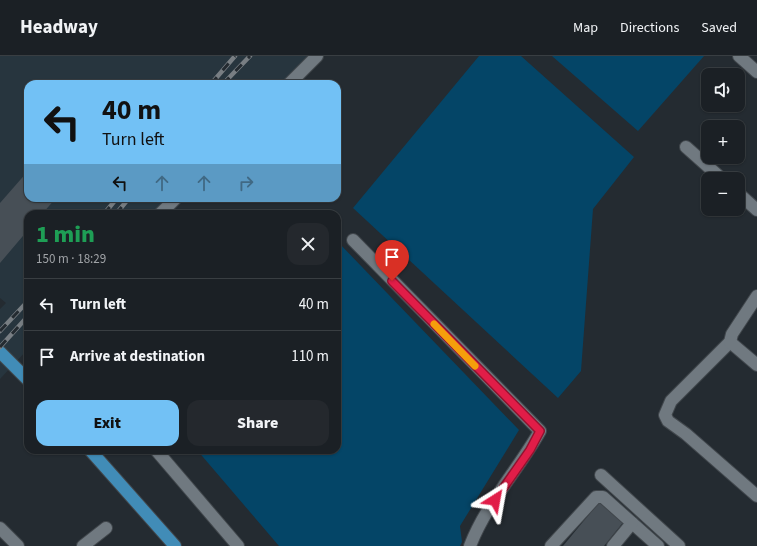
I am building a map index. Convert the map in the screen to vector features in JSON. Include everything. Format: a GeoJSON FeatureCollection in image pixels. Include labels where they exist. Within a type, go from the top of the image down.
{"type":"FeatureCollection","features":[{"type":"Feature","properties":{"kind":"main road"},"geometry":{"type":"LineString","coordinates":[[0,352],[24,376]]}},
{"type":"Feature","properties":{"kind":"main road"},"geometry":{"type":"LineString","coordinates":[[94,454],[175,546]]}},
{"type":"Feature","properties":{"kind":"street"},"geometry":{"type":"LineString","coordinates":[[293,80],[317,56]]}},
{"type":"Feature","properties":{"kind":"street"},"geometry":{"type":"LineString","coordinates":[[739,56],[757,72]]}},
{"type":"Feature","properties":{"kind":"street"},"geometry":{"type":"LineString","coordinates":[[686,147],[714,172]]}},
{"type":"Feature","properties":{"kind":"street"},"geometry":{"type":"LineString","coordinates":[[745,199],[757,210]]}},
{"type":"Feature","properties":{"kind":"street"},"geometry":{"type":"LineString","coordinates":[[164,210],[172,202]]}},
{"type":"Feature","properties":{"kind":"street"},"geometry":{"type":"LineString","coordinates":[[353,240],[540,431],[530,450],[478,525],[470,546]]}},
{"type":"Feature","properties":{"kind":"street"},"geometry":{"type":"LineString","coordinates":[[757,296],[732,334],[730,342],[671,402],[665,415],[668,421],[686,434],[757,496]]}},
{"type":"Feature","properties":{"kind":"street"},"geometry":{"type":"LineString","coordinates":[[730,342],[757,365]]}},
{"type":"Feature","properties":{"kind":"street"},"geometry":{"type":"LineString","coordinates":[[159,454],[238,546]]}},
{"type":"Feature","properties":{"kind":"street"},"geometry":{"type":"LineString","coordinates":[[601,475],[679,546]]}},
{"type":"Feature","properties":{"kind":"street"},"geometry":{"type":"LineString","coordinates":[[551,546],[596,497],[603,497],[658,546]]}},
{"type":"Feature","properties":{"kind":"street"},"geometry":{"type":"LineString","coordinates":[[613,546],[632,523]]}},
{"type":"Feature","properties":{"kind":"street"},"geometry":{"type":"LineString","coordinates":[[0,528],[18,546]]}},
{"type":"Feature","properties":{"kind":"street"},"geometry":{"type":"LineString","coordinates":[[83,546],[106,528]]}},
{"type":"Feature","properties":{"kind":"shaded area"},"geometry":{"type":"Polygon","coordinates":[[[0,56],[308,56],[284,80],[24,80],[24,202],[164,202],[157,210],[24,210],[24,353],[0,379],[0,309],[6,303],[0,298],[0,56]]]}},
{"type":"Feature","properties":{"kind":"shaded area"},"geometry":{"type":"Polygon","coordinates":[[[479,56],[521,56],[634,157],[593,209],[581,371],[558,398],[353,208],[479,56]]]}},
{"type":"Feature","properties":{"kind":"shaded area"},"geometry":{"type":"Polygon","coordinates":[[[552,56],[704,56],[638,131],[552,56]]]}},
{"type":"Feature","properties":{"kind":"shaded area"},"geometry":{"type":"Polygon","coordinates":[[[341,245],[519,430],[460,526],[462,542],[460,546],[279,546],[200,454],[341,454],[341,245]]]}},
{"type":"Feature","properties":{"kind":"building"},"geometry":{"type":"Polygon","coordinates":[[[24,176],[24,202],[52,202],[46,210],[24,210],[24,235],[0,263],[0,203],[24,176]]]}},
{"type":"Feature","properties":{"kind":"building"},"geometry":{"type":"Polygon","coordinates":[[[601,500],[625,520],[604,546],[563,546],[601,500]]]}},
{"type":"Feature","properties":{"kind":"railway"},"geometry":{"type":"LineString","coordinates":[[214,80],[235,56]]}},
{"type":"Feature","properties":{"kind":"railway"},"geometry":{"type":"LineString","coordinates":[[227,80],[250,56]]}},
{"type":"Feature","properties":{"kind":"railway"},"geometry":{"type":"LineString","coordinates":[[107,210],[114,202]]}},
{"type":"Feature","properties":{"kind":"railway"},"geometry":{"type":"LineString","coordinates":[[119,210],[126,202]]}},
{"type":"Feature","properties":{"kind":"railway"},"geometry":{"type":"LineString","coordinates":[[0,331],[24,305]]}},
{"type":"Feature","properties":{"kind":"railway"},"geometry":{"type":"LineString","coordinates":[[0,347],[24,320]]}},
{"type":"Feature","properties":{"kind":"slow traffic"},"geometry":{"type":"LineString","coordinates":[[434,324],[475,366]]}},
{"type":"Feature","properties":{"kind":"route"},"geometry":{"type":"LineString","coordinates":[[392,281],[540,431],[530,450],[495,500]]}}]}
